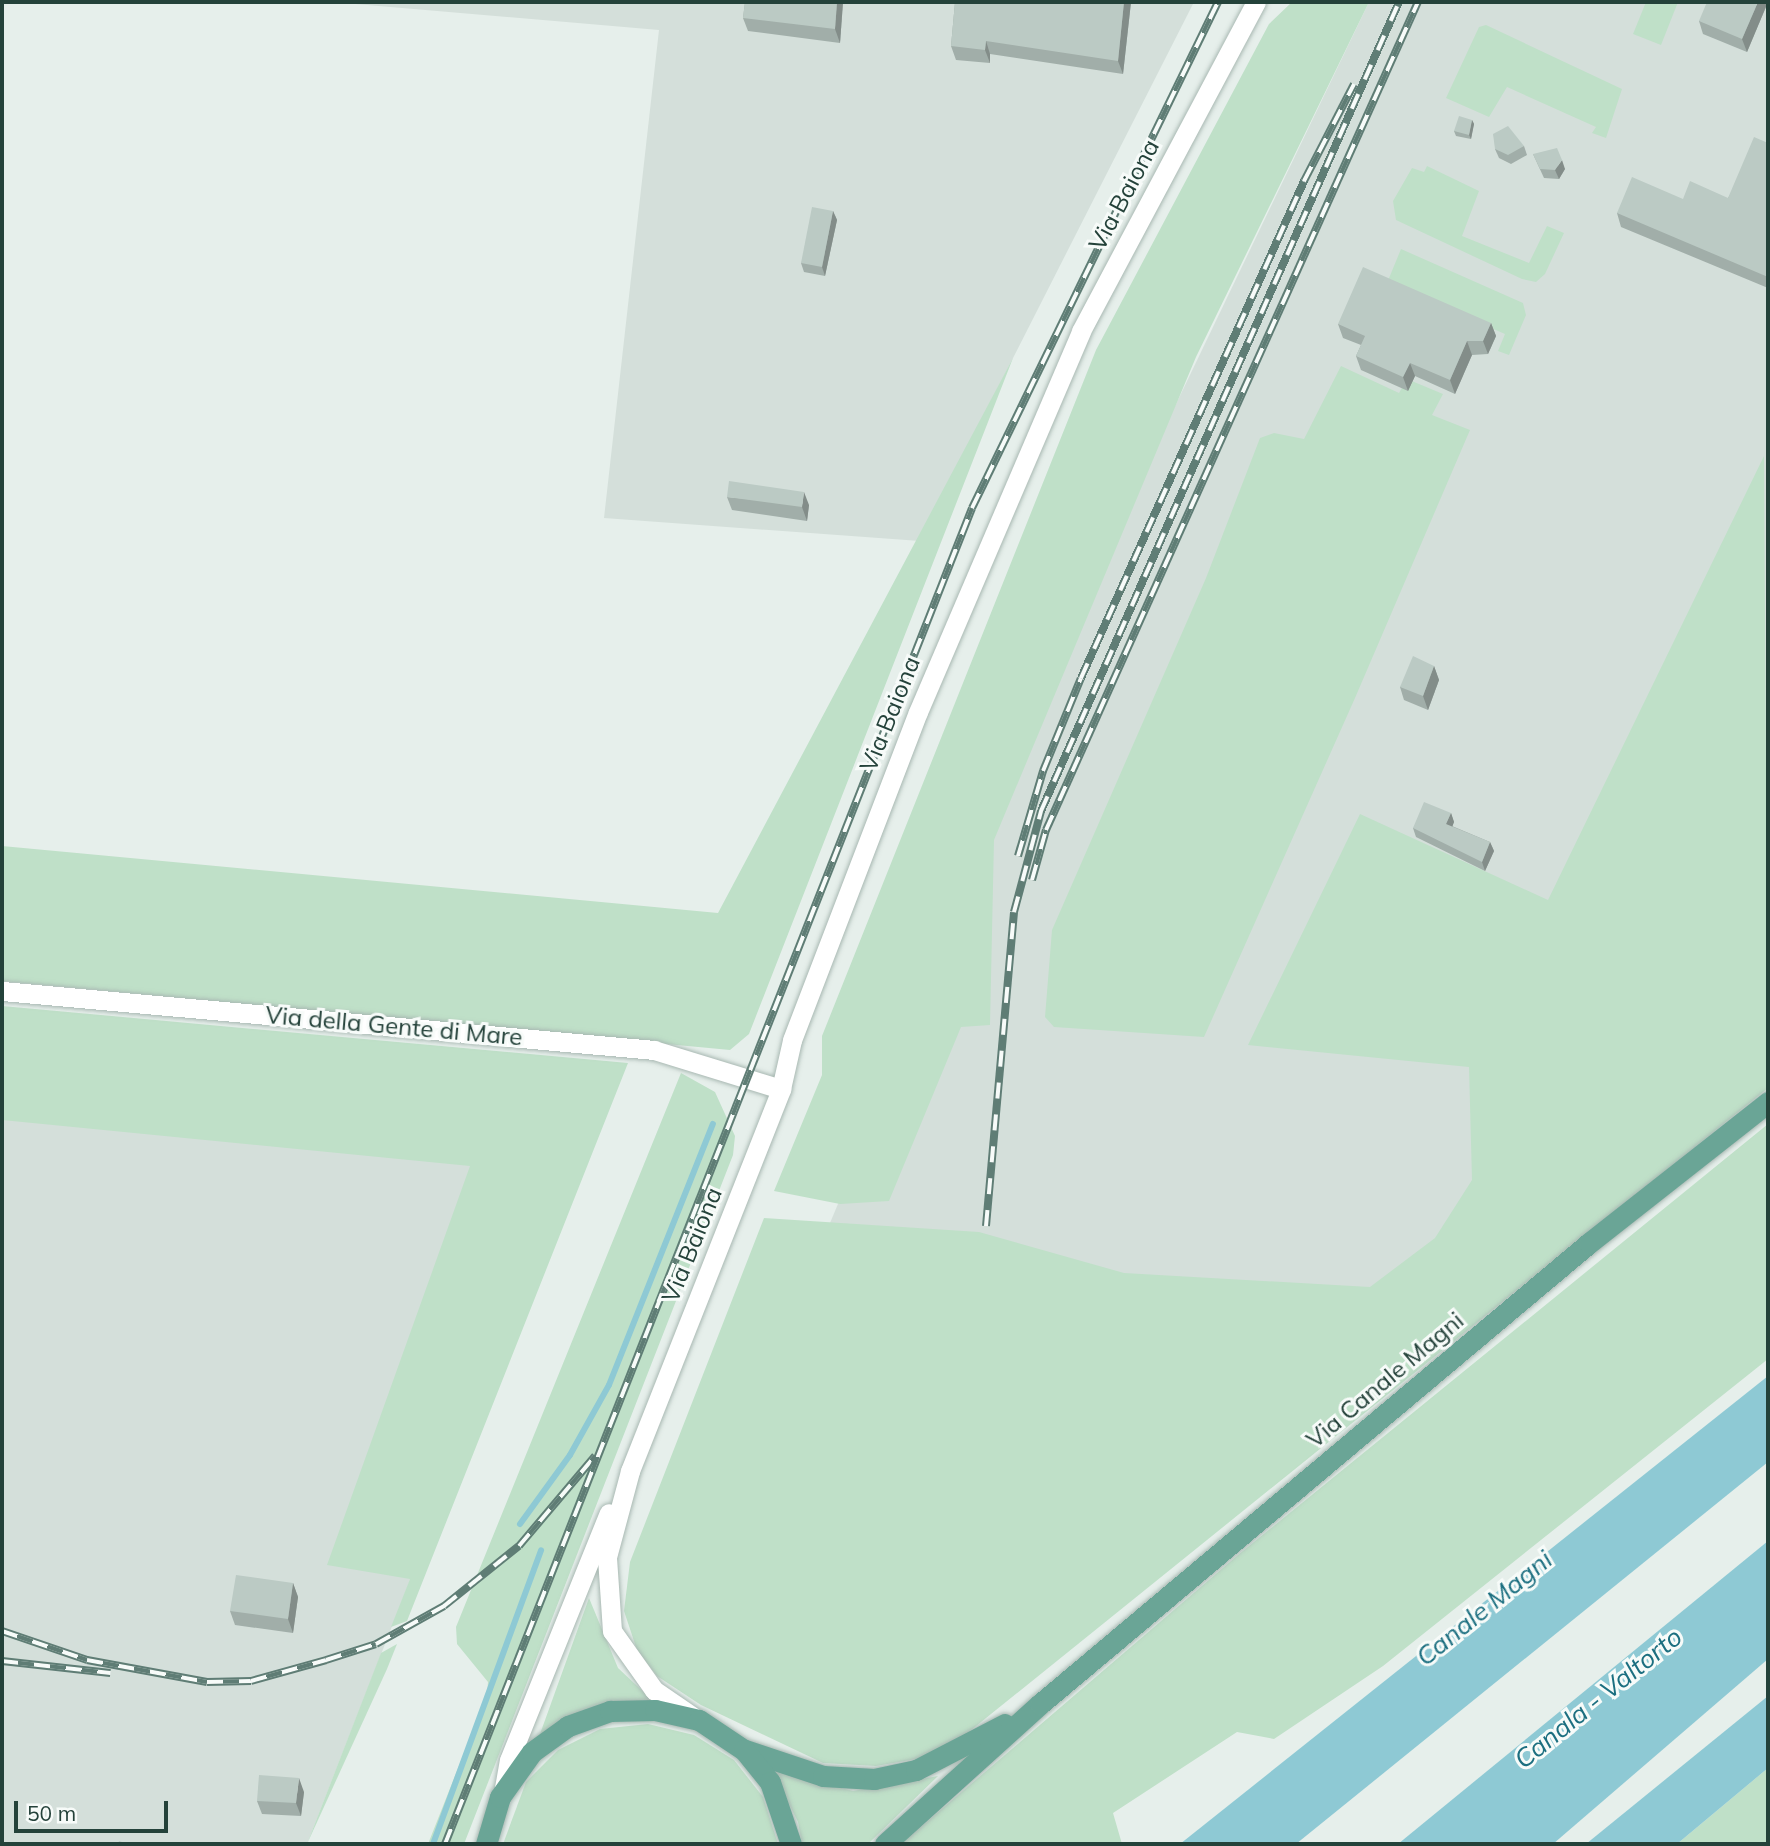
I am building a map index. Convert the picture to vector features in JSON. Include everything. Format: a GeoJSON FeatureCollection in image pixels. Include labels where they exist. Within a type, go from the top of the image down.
{"type":"FeatureCollection","features":[{"type":"Feature","properties":{"kind":"main road","name":"Via Canale Magni"},"geometry":{"type":"LineString","coordinates":[[885,1844],[1040,1704],[1589,1243],[1768,1102]]}},
{"type":"Feature","properties":{"kind":"main road","name":"Via Canale Magni"},"geometry":{"type":"LineString","coordinates":[[744,1750],[823,1776],[874,1779],[961,1750],[1040,1704]]}},
{"type":"Feature","properties":{"kind":"main road"},"geometry":{"type":"LineString","coordinates":[[486,1844],[502,1792],[532,1752],[568,1726],[622,1711],[655,1710],[699,1720],[744,1750],[771,1782],[791,1844]]}},
{"type":"Feature","properties":{"kind":"main road","name":"Via Baiona"},"geometry":{"type":"LineString","coordinates":[[474,1844],[502,1792]]}},
{"type":"Feature","properties":{"kind":"street","name":"Via Baiona"},"geometry":{"type":"LineString","coordinates":[[502,1792],[590,1552],[630,1471],[781,1089],[792,1040],[918,712],[1081,331],[1256,2]]}},
{"type":"Feature","properties":{"kind":"street","name":"Via della Gente di Mare"},"geometry":{"type":"LineString","coordinates":[[2,991],[654,1050],[781,1089]]}},
{"type":"Feature","properties":{"kind":"street","name":"Via Baiona"},"geometry":{"type":"LineString","coordinates":[[630,1471],[607,1557],[612,1630],[654,1690],[699,1720]]}},
{"type":"Feature","properties":{"kind":"shaded area"},"geometry":{"type":"Polygon","coordinates":[[[332,2],[1194,2],[920,541],[604,518],[659,30],[332,2]]]}},
{"type":"Feature","properties":{"kind":"shaded area"},"geometry":{"type":"Polygon","coordinates":[[[1369,2],[1768,2],[1768,1053],[1394,1347],[781,1340],[1153,452],[1369,2]]]}},
{"type":"Feature","properties":{"kind":"shaded area"},"geometry":{"type":"Polygon","coordinates":[[[2,1028],[555,1081],[508,1329],[307,1844],[2,1844],[2,1028]]]}},
{"type":"Feature","properties":{"kind":"green space"},"geometry":{"type":"Polygon","coordinates":[[[1292,2],[1369,2],[1196,357],[994,840],[990,1025],[961,1027],[889,1201],[840,1204],[774,1191],[822,1075],[822,1036],[1096,350],[1269,24],[1292,2]]]}},
{"type":"Feature","properties":{"kind":"green space"},"geometry":{"type":"Polygon","coordinates":[[[1646,2],[1678,2],[1661,45],[1633,34],[1646,2]]]}},
{"type":"Feature","properties":{"kind":"green space"},"geometry":{"type":"Polygon","coordinates":[[[1486,25],[1622,89],[1606,138],[1592,133],[1596,127],[1507,87],[1489,117],[1446,98],[1479,27],[1486,25]]]}},
{"type":"Feature","properties":{"kind":"green space"},"geometry":{"type":"Polygon","coordinates":[[[1427,166],[1479,191],[1462,236],[1529,263],[1547,226],[1564,233],[1545,274],[1536,282],[1522,279],[1396,220],[1393,201],[1412,168],[1424,172],[1427,166]]]}},
{"type":"Feature","properties":{"kind":"green space"},"geometry":{"type":"Polygon","coordinates":[[[1401,249],[1523,303],[1526,315],[1509,355],[1498,351],[1505,334],[1387,283],[1401,249]]]}},
{"type":"Feature","properties":{"kind":"green space"},"geometry":{"type":"Polygon","coordinates":[[[1013,358],[749,1034],[730,1050],[2,981],[2,846],[718,913],[1013,358]]]}},
{"type":"Feature","properties":{"kind":"green space"},"geometry":{"type":"Polygon","coordinates":[[[1341,366],[1399,393],[1407,379],[1443,394],[1432,415],[1470,430],[1355,698],[1204,1037],[1054,1027],[1045,1017],[1052,930],[1206,578],[1260,438],[1274,433],[1304,439],[1341,366]]]}},
{"type":"Feature","properties":{"kind":"green space"},"geometry":{"type":"Polygon","coordinates":[[[1764,456],[1768,1088],[960,1739],[916,1759],[876,1766],[823,1763],[701,1705],[657,1676],[637,1650],[624,1611],[630,1562],[764,1218],[979,1232],[1124,1273],[1370,1287],[1435,1238],[1472,1180],[1469,1067],[1248,1045],[1360,814],[1548,900],[1764,456]]]}},
{"type":"Feature","properties":{"kind":"green space"},"geometry":{"type":"Polygon","coordinates":[[[2,1006],[628,1063],[407,1621],[391,1627],[410,1579],[327,1565],[470,1166],[2,1120],[2,1006]]]}},
{"type":"Feature","properties":{"kind":"green space"},"geometry":{"type":"Polygon","coordinates":[[[681,1073],[715,1092],[735,1136],[733,1155],[464,1844],[428,1844],[487,1695],[488,1682],[457,1644],[456,1627],[681,1073]]]}},
{"type":"Feature","properties":{"kind":"green space"},"geometry":{"type":"Polygon","coordinates":[[[1768,1124],[1768,1359],[1383,1666],[1274,1739],[1237,1732],[1113,1813],[1122,1844],[901,1844],[1238,1555],[1768,1124]]]}},
{"type":"Feature","properties":{"kind":"green space"},"geometry":{"type":"Polygon","coordinates":[[[589,1598],[618,1668],[651,1699],[540,1734],[589,1598]]]}},
{"type":"Feature","properties":{"kind":"green space"},"geometry":{"type":"Polygon","coordinates":[[[397,1644],[387,1669],[307,1844],[381,1653],[397,1644]]]}},
{"type":"Feature","properties":{"kind":"green space"},"geometry":{"type":"Polygon","coordinates":[[[648,1724],[694,1735],[734,1760],[763,1797],[778,1844],[503,1844],[526,1782],[558,1750],[600,1729],[648,1724]]]}},
{"type":"Feature","properties":{"kind":"green space"},"geometry":{"type":"Polygon","coordinates":[[[1768,1768],[1768,1844],[1677,1844],[1768,1768]]]}},
{"type":"Feature","properties":{"kind":"green space"},"geometry":{"type":"Polygon","coordinates":[[[772,1770],[853,1791],[938,1776],[868,1844],[802,1844],[798,1822],[772,1770]]]}},
{"type":"Feature","properties":{"kind":"water","name":"Canale Magni"},"geometry":{"type":"Polygon","coordinates":[[[1768,1376],[1768,1462],[1296,1844],[1180,1844],[1768,1376]]]}},
{"type":"Feature","properties":{"kind":"water","name":"Canala - Valtorto"},"geometry":{"type":"Polygon","coordinates":[[[1768,1541],[1768,1659],[1553,1844],[1398,1844],[1768,1541]]]}},
{"type":"Feature","properties":{"kind":"water"},"geometry":{"type":"Polygon","coordinates":[[[1768,1696],[1768,1768],[1677,1844],[1586,1844],[1768,1696]]]}},
{"type":"Feature","properties":{"kind":"building"},"geometry":{"type":"Polygon","coordinates":[[[745,2],[837,2],[835,29],[743,18],[745,2]]]}},
{"type":"Feature","properties":{"kind":"building"},"geometry":{"type":"Polygon","coordinates":[[[955,2],[1124,2],[1118,61],[986,41],[985,50],[951,46],[955,2]]]}},
{"type":"Feature","properties":{"kind":"building"},"geometry":{"type":"Polygon","coordinates":[[[1707,2],[1758,2],[1742,39],[1699,21],[1707,2]]]}},
{"type":"Feature","properties":{"kind":"building"},"geometry":{"type":"Polygon","coordinates":[[[1459,116],[1472,120],[1469,135],[1454,131],[1459,116]]]}},
{"type":"Feature","properties":{"kind":"building"},"geometry":{"type":"Polygon","coordinates":[[[1508,126],[1524,146],[1508,155],[1495,149],[1493,134],[1508,126]]]}},
{"type":"Feature","properties":{"kind":"building"},"geometry":{"type":"Polygon","coordinates":[[[1754,137],[1768,143],[1768,277],[1617,213],[1632,177],[1683,199],[1690,181],[1728,198],[1754,137]]]}},
{"type":"Feature","properties":{"kind":"building"},"geometry":{"type":"Polygon","coordinates":[[[1557,148],[1562,160],[1555,170],[1540,169],[1533,154],[1557,148]]]}},
{"type":"Feature","properties":{"kind":"building"},"geometry":{"type":"Polygon","coordinates":[[[812,207],[833,211],[822,267],[801,263],[812,207]]]}},
{"type":"Feature","properties":{"kind":"building"},"geometry":{"type":"Polygon","coordinates":[[[1363,267],[1491,323],[1483,341],[1467,341],[1450,380],[1410,363],[1403,377],[1356,356],[1365,336],[1338,324],[1363,267]]]}},
{"type":"Feature","properties":{"kind":"building"},"geometry":{"type":"Polygon","coordinates":[[[729,481],[804,492],[802,507],[727,497],[729,481]]]}},
{"type":"Feature","properties":{"kind":"building"},"geometry":{"type":"Polygon","coordinates":[[[1413,656],[1434,666],[1423,696],[1400,687],[1413,656]]]}},
{"type":"Feature","properties":{"kind":"building"},"geometry":{"type":"Polygon","coordinates":[[[1424,802],[1451,813],[1446,824],[1490,842],[1482,862],[1413,828],[1424,802]]]}},
{"type":"Feature","properties":{"kind":"building"},"geometry":{"type":"Polygon","coordinates":[[[236,1575],[293,1583],[288,1619],[230,1611],[236,1575]]]}},
{"type":"Feature","properties":{"kind":"building"},"geometry":{"type":"Polygon","coordinates":[[[259,1775],[299,1778],[296,1803],[257,1801],[259,1775]]]}},
{"type":"Feature","properties":{"kind":"waterway"},"geometry":{"type":"LineString","coordinates":[[520,1524],[570,1455],[609,1385],[713,1124]]}},
{"type":"Feature","properties":{"kind":"waterway"},"geometry":{"type":"LineString","coordinates":[[433,1844],[541,1550]]}},
{"type":"Feature","properties":{"kind":"railway"},"geometry":{"type":"LineString","coordinates":[[445,1844],[972,508],[1218,2]]}},
{"type":"Feature","properties":{"kind":"railway"},"geometry":{"type":"LineString","coordinates":[[986,1226],[1014,912],[1041,811],[1399,2]]}},
{"type":"Feature","properties":{"kind":"railway"},"geometry":{"type":"LineString","coordinates":[[1032,880],[1046,830],[1418,2]]}},
{"type":"Feature","properties":{"kind":"railway"},"geometry":{"type":"LineString","coordinates":[[1018,856],[1043,771],[1081,678],[1304,181],[1354,84]]}},
{"type":"Feature","properties":{"kind":"railway"},"geometry":{"type":"LineString","coordinates":[[2,1631],[87,1660],[207,1682],[251,1681],[326,1660],[376,1644],[444,1606],[519,1546],[595,1456]]}},
{"type":"Feature","properties":{"kind":"railway"},"geometry":{"type":"LineString","coordinates":[[2,1661],[110,1673]]}}]}
